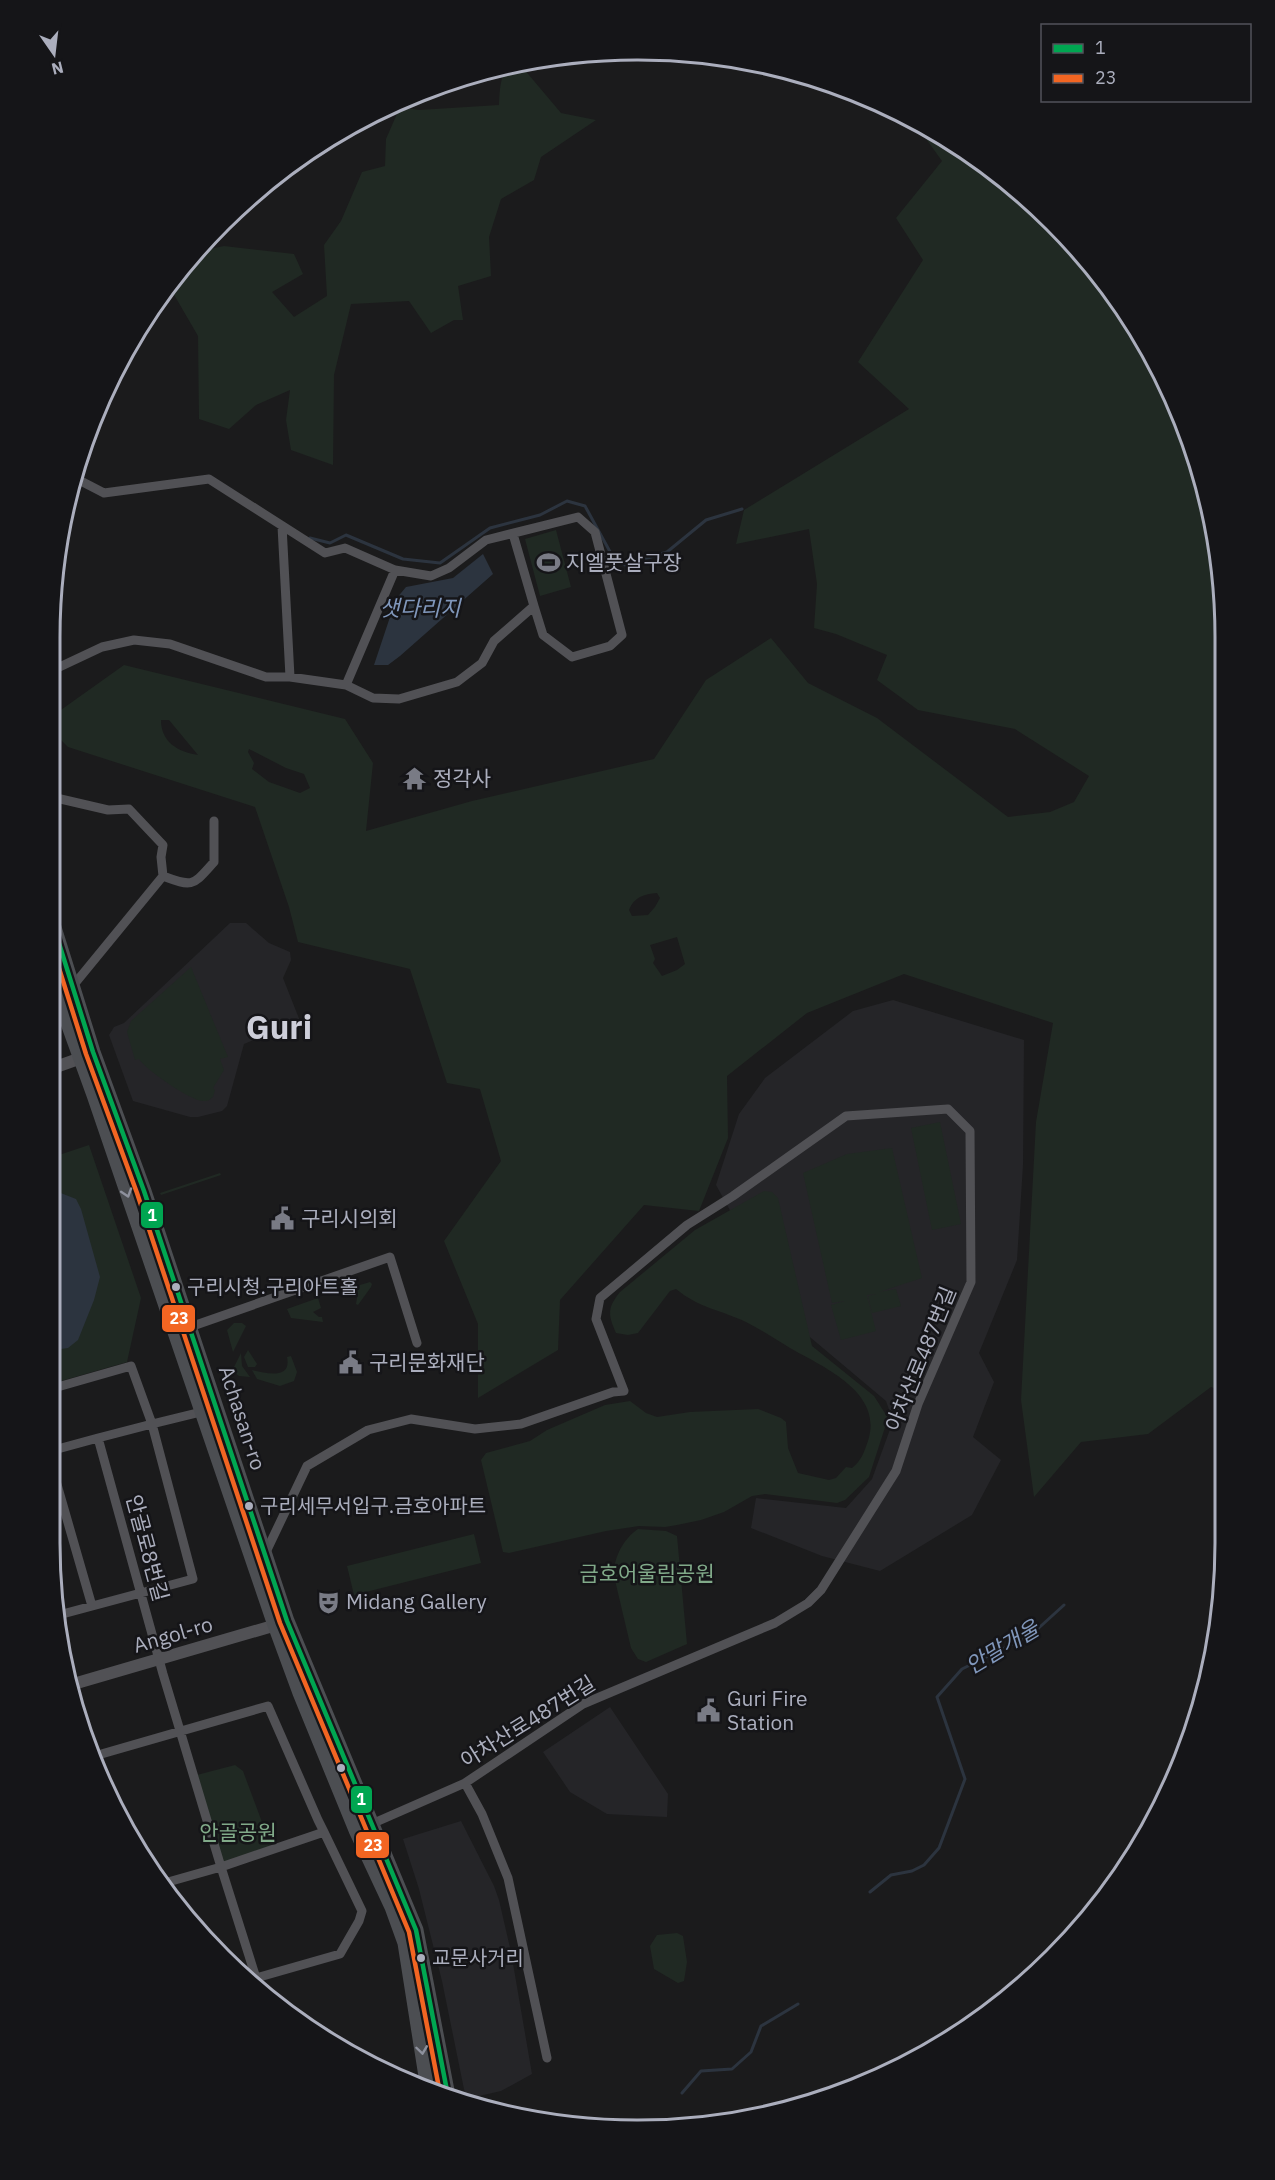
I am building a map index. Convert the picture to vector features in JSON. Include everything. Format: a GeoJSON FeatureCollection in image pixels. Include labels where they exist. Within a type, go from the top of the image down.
{"type":"FeatureCollection","features":[{"type":"Feature","properties":{"kind":"main road","name":"Achasan-ro"},"geometry":{"type":"LineString","coordinates":[[60,947],[265,1554],[300,1693],[356,1830],[392,1907],[405,1943],[427,2080]]}},
{"type":"Feature","properties":{"kind":"main road","name":"Achasan-ro"},"geometry":{"type":"LineString","coordinates":[[60,1001],[201,1412],[281,1623],[372,1824],[416,1930],[445,2086]]}},
{"type":"Feature","properties":{"kind":"street"},"geometry":{"type":"LineString","coordinates":[[82,482],[104,493],[209,479],[325,553],[345,549],[395,570],[431,576],[449,568],[486,540],[578,517],[595,532],[622,635],[610,646],[572,657],[543,635],[513,534]]}},
{"type":"Feature","properties":{"kind":"street"},"geometry":{"type":"LineString","coordinates":[[282,526],[290,676]]}},
{"type":"Feature","properties":{"kind":"street"},"geometry":{"type":"LineString","coordinates":[[346,685],[395,570]]}},
{"type":"Feature","properties":{"kind":"street"},"geometry":{"type":"LineString","coordinates":[[60,668],[102,647],[134,640],[170,644],[266,677],[290,676],[346,685],[373,698],[399,699],[457,681],[482,663],[494,641],[534,606]]}},
{"type":"Feature","properties":{"kind":"street"},"geometry":{"type":"LineString","coordinates":[[60,799],[108,810],[129,809],[164,845],[160,857],[163,876],[72,987]]}},
{"type":"Feature","properties":{"kind":"street"},"geometry":{"type":"LineString","coordinates":[[163,876],[184,884],[196,882],[214,862],[214,821]]}},
{"type":"Feature","properties":{"kind":"street"},"geometry":{"type":"LineString","coordinates":[[60,1065],[81,1058]]}},
{"type":"Feature","properties":{"kind":"street","name":"아차산로487번길"},"geometry":{"type":"LineString","coordinates":[[265,1554],[307,1466],[368,1430],[411,1419],[475,1430],[520,1424],[613,1392],[624,1391],[596,1319],[600,1298],[687,1225],[759,1179],[846,1116],[948,1109],[970,1131],[971,1282],[918,1404],[896,1471],[821,1590],[808,1603],[775,1623],[582,1704],[465,1783],[356,1830]]}},
{"type":"Feature","properties":{"kind":"street"},"geometry":{"type":"LineString","coordinates":[[190,1327],[390,1257],[417,1343]]}},
{"type":"Feature","properties":{"kind":"street"},"geometry":{"type":"LineString","coordinates":[[60,1386],[131,1366],[152,1424],[193,1579],[65,1613]]}},
{"type":"Feature","properties":{"kind":"street"},"geometry":{"type":"LineString","coordinates":[[60,1448],[201,1412]]}},
{"type":"Feature","properties":{"kind":"street","name":"안골로8번길"},"geometry":{"type":"LineString","coordinates":[[98,1438],[159,1660],[256,1976]]}},
{"type":"Feature","properties":{"kind":"street"},"geometry":{"type":"LineString","coordinates":[[60,1495],[92,1606]]}},
{"type":"Feature","properties":{"kind":"street","name":"Angol-ro"},"geometry":{"type":"LineString","coordinates":[[78,1683],[281,1623]]}},
{"type":"Feature","properties":{"kind":"street"},"geometry":{"type":"LineString","coordinates":[[101,1755],[268,1706],[362,1911],[359,1921],[340,1954],[257,1977]]}},
{"type":"Feature","properties":{"kind":"street"},"geometry":{"type":"LineString","coordinates":[[465,1783],[482,1814],[508,1878],[547,2058]]}},
{"type":"Feature","properties":{"kind":"street"},"geometry":{"type":"LineString","coordinates":[[170,1881],[221,1867],[324,1832]]}},
{"type":"Feature","properties":{"kind":"shaded area"},"geometry":{"type":"Polygon","coordinates":[[[230,923],[246,923],[269,943],[290,952],[291,960],[283,978],[300,1021],[244,1044],[227,1106],[222,1111],[190,1117],[133,1101],[109,1035],[114,1027],[124,1023],[230,923]]]}},
{"type":"Feature","properties":{"kind":"shaded area"},"geometry":{"type":"Polygon","coordinates":[[[893,1000],[1024,1040],[1023,1165],[1017,1260],[979,1353],[994,1382],[973,1437],[1001,1460],[972,1515],[880,1571],[822,1556],[751,1528],[756,1498],[846,1508],[872,1479],[893,1421],[886,1401],[792,1322],[716,1185],[739,1114],[765,1078],[853,1011],[893,1000]]]}},
{"type":"Feature","properties":{"kind":"shaded area"},"geometry":{"type":"Polygon","coordinates":[[[610,1707],[668,1794],[667,1817],[607,1814],[570,1792],[543,1752],[610,1707]]]}},
{"type":"Feature","properties":{"kind":"shaded area"},"geometry":{"type":"Polygon","coordinates":[[[461,1821],[494,1886],[511,1952],[532,2074],[501,2091],[477,2097],[465,2093],[442,1981],[419,1889],[403,1839],[461,1821]]]}},
{"type":"Feature","properties":{"kind":"green space"},"geometry":{"type":"Polygon","coordinates":[[[526,71],[561,113],[596,120],[541,157],[534,180],[501,199],[489,237],[491,276],[458,286],[463,320],[454,320],[431,333],[409,301],[351,304],[334,375],[333,465],[291,450],[286,420],[290,390],[256,405],[229,429],[199,419],[198,336],[173,294],[203,257],[211,249],[224,246],[294,254],[303,274],[272,292],[294,317],[327,296],[324,245],[341,221],[362,172],[385,166],[386,139],[397,113],[408,108],[419,110],[499,105],[503,76],[526,71]]]}},
{"type":"Feature","properties":{"kind":"green space"},"geometry":{"type":"Polygon","coordinates":[[[924,136],[989,179],[1046,229],[1096,286],[1138,349],[1171,417],[1195,488],[1204,525],[1214,600],[1215,1389],[1211,1387],[1148,1434],[1081,1442],[1034,1497],[1021,1400],[1036,1122],[1053,1023],[904,974],[807,1013],[727,1076],[728,1138],[699,1211],[644,1205],[560,1300],[558,1350],[478,1398],[478,1324],[444,1241],[501,1161],[480,1089],[447,1083],[410,969],[298,942],[289,907],[255,807],[68,747],[60,739],[60,711],[124,665],[345,719],[373,763],[366,831],[472,801],[654,759],[706,680],[771,638],[808,683],[877,718],[1008,817],[1050,812],[1074,802],[1089,776],[1015,729],[918,710],[877,680],[887,655],[836,634],[814,628],[817,584],[809,529],[736,544],[744,510],[909,409],[858,362],[923,260],[896,218],[942,161],[924,136]],[[161,720],[164,734],[172,745],[198,755],[169,720],[161,720]],[[249,749],[248,752],[254,763],[252,769],[269,782],[300,793],[310,788],[304,774],[286,768],[249,749]],[[657,893],[644,895],[634,902],[629,910],[632,916],[648,915],[660,898],[657,893]],[[677,937],[650,945],[655,959],[653,963],[662,976],[685,964],[677,937]]]}},
{"type":"Feature","properties":{"kind":"green space","name":"지엘풋살구장"},"geometry":{"type":"Polygon","coordinates":[[[556,530],[571,587],[540,596],[525,539],[556,530]]]}},
{"type":"Feature","properties":{"kind":"green space"},"geometry":{"type":"Polygon","coordinates":[[[191,967],[228,1057],[220,1059],[224,1070],[213,1088],[215,1090],[213,1097],[206,1101],[198,1100],[180,1091],[150,1070],[139,1059],[135,1060],[127,1032],[131,1021],[191,967]]]}},
{"type":"Feature","properties":{"kind":"green space"},"geometry":{"type":"Polygon","coordinates":[[[940,1122],[961,1224],[932,1230],[911,1128],[940,1122]]]}},
{"type":"Feature","properties":{"kind":"green space"},"geometry":{"type":"Polygon","coordinates":[[[89,1145],[141,1298],[127,1362],[60,1381],[60,1155],[89,1145]]]}},
{"type":"Feature","properties":{"kind":"green space"},"geometry":{"type":"Polygon","coordinates":[[[892,1148],[922,1278],[879,1292],[896,1289],[901,1306],[872,1313],[868,1296],[876,1294],[867,1295],[876,1331],[841,1340],[831,1305],[845,1301],[832,1303],[803,1173],[847,1154],[892,1148]]]}},
{"type":"Feature","properties":{"kind":"green space"},"geometry":{"type":"Polygon","coordinates":[[[220,1173],[221,1175],[161,1195],[160,1193],[220,1173]]]}},
{"type":"Feature","properties":{"kind":"green space"},"geometry":{"type":"Polygon","coordinates":[[[764,1191],[772,1192],[778,1198],[812,1346],[874,1396],[888,1418],[869,1477],[845,1500],[837,1503],[765,1494],[752,1496],[724,1512],[701,1520],[665,1527],[639,1526],[606,1531],[509,1553],[503,1552],[481,1460],[486,1453],[530,1441],[547,1430],[605,1405],[630,1401],[646,1413],[657,1417],[690,1412],[758,1409],[786,1422],[788,1448],[798,1473],[829,1480],[836,1478],[846,1467],[852,1468],[858,1462],[868,1441],[871,1424],[867,1408],[859,1395],[833,1373],[758,1328],[702,1305],[676,1289],[670,1291],[638,1333],[628,1335],[616,1333],[611,1321],[611,1307],[620,1292],[695,1230],[764,1191]]]}},
{"type":"Feature","properties":{"kind":"green space"},"geometry":{"type":"Polygon","coordinates":[[[370,1282],[371,1287],[358,1305],[356,1304],[358,1292],[353,1287],[370,1282]]]}},
{"type":"Feature","properties":{"kind":"green space"},"geometry":{"type":"Polygon","coordinates":[[[318,1298],[321,1308],[313,1312],[322,1317],[323,1322],[291,1318],[287,1309],[318,1298]]]}},
{"type":"Feature","properties":{"kind":"green space"},"geometry":{"type":"Polygon","coordinates":[[[234,1323],[242,1323],[246,1326],[233,1352],[227,1330],[234,1323]]]}},
{"type":"Feature","properties":{"kind":"green space"},"geometry":{"type":"Polygon","coordinates":[[[248,1350],[257,1364],[255,1367],[248,1367],[244,1357],[248,1350]]]}},
{"type":"Feature","properties":{"kind":"green space"},"geometry":{"type":"Polygon","coordinates":[[[241,1353],[242,1366],[250,1377],[239,1376],[235,1373],[234,1367],[241,1353]]]}},
{"type":"Feature","properties":{"kind":"green space"},"geometry":{"type":"Polygon","coordinates":[[[291,1356],[297,1372],[294,1381],[280,1386],[257,1379],[252,1370],[282,1372],[287,1364],[287,1357],[291,1356]]]}},
{"type":"Feature","properties":{"kind":"green space","name":"금호어울림공원"},"geometry":{"type":"Polygon","coordinates":[[[638,1529],[666,1531],[677,1536],[687,1644],[646,1662],[638,1659],[631,1648],[614,1576],[615,1562],[620,1549],[638,1529]]]}},
{"type":"Feature","properties":{"kind":"green space"},"geometry":{"type":"Polygon","coordinates":[[[474,1534],[481,1563],[354,1595],[347,1566],[474,1534]]]}},
{"type":"Feature","properties":{"kind":"green space","name":"안골공원"},"geometry":{"type":"Polygon","coordinates":[[[235,1765],[243,1771],[272,1849],[221,1867],[193,1776],[235,1765]]]}},
{"type":"Feature","properties":{"kind":"green space"},"geometry":{"type":"Polygon","coordinates":[[[677,1933],[683,1936],[687,1962],[684,1981],[678,1983],[654,1969],[650,1946],[657,1935],[677,1933]]]}},
{"type":"Feature","properties":{"kind":"water","name":"샛다리지"},"geometry":{"type":"Polygon","coordinates":[[[483,554],[493,574],[400,656],[388,665],[374,665],[396,599],[406,587],[453,578],[483,554]]]}},
{"type":"Feature","properties":{"kind":"water"},"geometry":{"type":"Polygon","coordinates":[[[60,1193],[76,1199],[81,1209],[100,1277],[94,1300],[78,1340],[68,1348],[60,1349],[60,1193]]]}},
{"type":"Feature","properties":{"kind":"waterway"},"geometry":{"type":"LineString","coordinates":[[310,538],[330,543],[346,535],[403,559],[440,563],[490,528],[540,515],[567,501],[585,506],[614,559],[625,565],[667,552],[706,520],[742,509]]}},
{"type":"Feature","properties":{"kind":"waterway","name":"안말개울"},"geometry":{"type":"LineString","coordinates":[[870,1892],[891,1875],[912,1871],[924,1865],[939,1848],[965,1779],[937,1697],[962,1669],[1031,1635],[1064,1605]]}},
{"type":"Feature","properties":{"kind":"waterway","name":"안말개울"},"geometry":{"type":"LineString","coordinates":[[682,2093],[701,2071],[732,2069],[751,2052],[761,2026],[798,2004]]}},
{"type":"Feature","properties":{"kind":"transit line","name":"1"},"geometry":{"type":"LineString","coordinates":[[60,947],[93,1052],[144,1191],[287,1621],[416,1930],[446,2087]]}},
{"type":"Feature","properties":{"kind":"transit line","name":"23"},"geometry":{"type":"LineString","coordinates":[[60,971],[86,1054],[137,1193],[280,1623],[409,1932],[438,2084]]}},
{"type":"Feature","properties":{"kind":"place","name":"지엘풋살구장"},"geometry":{"type":"Point","coordinates":[548,563]}},
{"type":"Feature","properties":{"kind":"place","name":"정각사"},"geometry":{"type":"Point","coordinates":[415,779]}},
{"type":"Feature","properties":{"kind":"place","name":"구리시의회"},"geometry":{"type":"Point","coordinates":[283,1219]}},
{"type":"Feature","properties":{"kind":"place","name":"구리시청.구리아트홀"},"geometry":{"type":"Point","coordinates":[176,1287]}},
{"type":"Feature","properties":{"kind":"place","name":"구리문화재단"},"geometry":{"type":"Point","coordinates":[351,1363]}},
{"type":"Feature","properties":{"kind":"place","name":"구리세무서입구.금호아파트"},"geometry":{"type":"Point","coordinates":[249,1506]}},
{"type":"Feature","properties":{"kind":"place","name":"Midang Gallery"},"geometry":{"type":"Point","coordinates":[328,1602]}},
{"type":"Feature","properties":{"kind":"place","name":"Guri Fire Station"},"geometry":{"type":"Point","coordinates":[709,1711]}},
{"type":"Feature","properties":{"kind":"place","name":"교문사거리"},"geometry":{"type":"Point","coordinates":[421,1958]}},
{"type":"Feature","properties":{"kind":"district","name":"Guri"},"geometry":{"type":"Point","coordinates":[279,1027]}}]}
